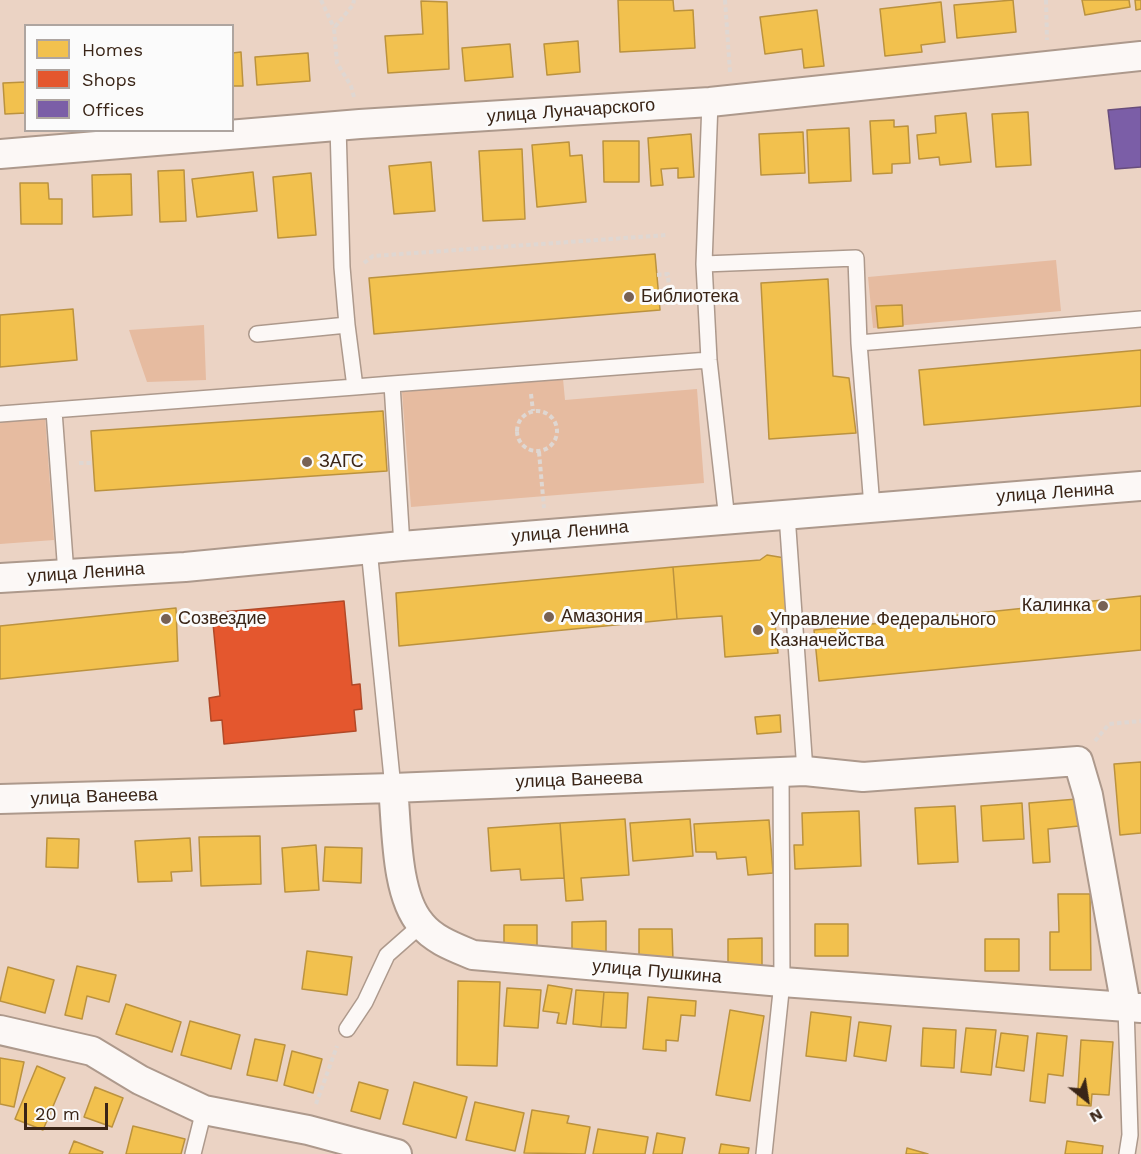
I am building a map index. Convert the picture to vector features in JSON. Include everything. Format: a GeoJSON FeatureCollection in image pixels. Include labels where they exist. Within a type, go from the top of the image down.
{"type":"FeatureCollection","features":[{"type":"Feature","properties":{"kind":"street","name":"улица Луначарского"},"geometry":{"type":"LineString","coordinates":[[0,154],[349,125],[721,100],[1048,68],[1141,56]]}},
{"type":"Feature","properties":{"kind":"street","name":"улица Ленина"},"geometry":{"type":"LineString","coordinates":[[0,578],[185,567],[402,546],[1141,486]]}},
{"type":"Feature","properties":{"kind":"street","name":"улица Ванеева"},"geometry":{"type":"LineString","coordinates":[[0,800],[393,788],[793,772],[863,777],[1078,761]]}},
{"type":"Feature","properties":{"kind":"street"},"geometry":{"type":"LineString","coordinates":[[1078,761],[1088,795],[1133,1007]]}},
{"type":"Feature","properties":{"kind":"street"},"geometry":{"type":"LineString","coordinates":[[393,788],[403,882],[410,907],[421,925]]}},
{"type":"Feature","properties":{"kind":"street","name":"улица Пушкина"},"geometry":{"type":"LineString","coordinates":[[421,925],[446,944],[472,955],[782,982],[1133,1007]]}},
{"type":"Feature","properties":{"kind":"street"},"geometry":{"type":"LineString","coordinates":[[0,1030],[92,1051],[141,1080],[204,1110],[308,1130],[397,1154]]}},
{"type":"Feature","properties":{"kind":"lane"},"geometry":{"type":"LineString","coordinates":[[721,100],[704,264],[709,360],[727,520]]}},
{"type":"Feature","properties":{"kind":"lane"},"geometry":{"type":"LineString","coordinates":[[349,125],[343,280],[346,325],[355,387]]}},
{"type":"Feature","properties":{"kind":"lane"},"geometry":{"type":"LineString","coordinates":[[704,264],[856,258],[859,344],[872,507]]}},
{"type":"Feature","properties":{"kind":"lane"},"geometry":{"type":"LineString","coordinates":[[859,344],[1141,319]]}},
{"type":"Feature","properties":{"kind":"lane"},"geometry":{"type":"LineString","coordinates":[[257,333],[346,325]]}},
{"type":"Feature","properties":{"kind":"lane"},"geometry":{"type":"LineString","coordinates":[[0,414],[709,360]]}},
{"type":"Feature","properties":{"kind":"lane"},"geometry":{"type":"LineString","coordinates":[[392,384],[402,546]]}},
{"type":"Feature","properties":{"kind":"lane"},"geometry":{"type":"LineString","coordinates":[[54,411],[66,574]]}},
{"type":"Feature","properties":{"kind":"lane"},"geometry":{"type":"LineString","coordinates":[[764,1154],[782,982],[793,772],[787,514]]}},
{"type":"Feature","properties":{"kind":"lane"},"geometry":{"type":"LineString","coordinates":[[369,549],[393,788]]}},
{"type":"Feature","properties":{"kind":"lane"},"geometry":{"type":"LineString","coordinates":[[347,1029],[365,1002],[387,955],[421,925]]}},
{"type":"Feature","properties":{"kind":"lane"},"geometry":{"type":"LineString","coordinates":[[1127,1154],[1130,1135],[1133,1007]]}},
{"type":"Feature","properties":{"kind":"lane"},"geometry":{"type":"LineString","coordinates":[[193,1154],[204,1110]]}},
{"type":"Feature","properties":{"kind":"path"},"geometry":{"type":"LineString","coordinates":[[321,0],[334,28],[337,63],[351,87],[349,125]]}},
{"type":"Feature","properties":{"kind":"path"},"geometry":{"type":"LineString","coordinates":[[334,28],[354,5],[354,0]]}},
{"type":"Feature","properties":{"kind":"path"},"geometry":{"type":"LineString","coordinates":[[721,100],[725,0]]}},
{"type":"Feature","properties":{"kind":"path"},"geometry":{"type":"LineString","coordinates":[[1046,0],[1048,68]]}},
{"type":"Feature","properties":{"kind":"path"},"geometry":{"type":"LineString","coordinates":[[343,280],[373,256],[667,235]]}},
{"type":"Feature","properties":{"kind":"path"},"geometry":{"type":"LineString","coordinates":[[657,276],[668,274],[669,294]]}},
{"type":"Feature","properties":{"kind":"path"},"geometry":{"type":"LineString","coordinates":[[539,411],[551,416],[557,428],[557,435],[551,446],[538,452],[525,448],[520,443],[516,430],[526,413],[539,411]]}},
{"type":"Feature","properties":{"kind":"path"},"geometry":{"type":"LineString","coordinates":[[538,452],[544,512]]}},
{"type":"Feature","properties":{"kind":"path"},"geometry":{"type":"LineString","coordinates":[[1078,761],[1110,724],[1141,721]]}},
{"type":"Feature","properties":{"kind":"path"},"geometry":{"type":"LineString","coordinates":[[308,1130],[334,1050],[347,1029]]}},
{"type":"Feature","properties":{"kind":"shaded area"},"geometry":{"type":"Polygon","coordinates":[[[1056,260],[1061,311],[873,328],[868,277],[1056,260]]]}},
{"type":"Feature","properties":{"kind":"shaded area"},"geometry":{"type":"Polygon","coordinates":[[[204,325],[206,380],[147,382],[129,330],[204,325]]]}},
{"type":"Feature","properties":{"kind":"shaded area"},"geometry":{"type":"Polygon","coordinates":[[[563,379],[565,400],[697,389],[704,483],[411,507],[402,392],[563,379]]]}},
{"type":"Feature","properties":{"kind":"shaded area"},"geometry":{"type":"Polygon","coordinates":[[[45,416],[54,540],[0,544],[0,420],[45,416]]]}},
{"type":"Feature","properties":{"kind":"building: Homes"},"geometry":{"type":"Polygon","coordinates":[[[618,0],[673,0],[674,11],[693,10],[695,48],[620,52],[618,0]]]}},
{"type":"Feature","properties":{"kind":"building: Homes"},"geometry":{"type":"Polygon","coordinates":[[[1013,0],[1016,32],[957,38],[954,5],[1013,0]]]}},
{"type":"Feature","properties":{"kind":"building: Homes"},"geometry":{"type":"Polygon","coordinates":[[[1082,0],[1129,0],[1130,7],[1085,15],[1082,0]]]}},
{"type":"Feature","properties":{"kind":"building: Homes"},"geometry":{"type":"Polygon","coordinates":[[[1135,0],[1141,0],[1141,9],[1136,10],[1135,0]]]}},
{"type":"Feature","properties":{"kind":"building: Homes"},"geometry":{"type":"Polygon","coordinates":[[[421,1],[447,2],[449,69],[388,73],[385,36],[423,34],[421,1]]]}},
{"type":"Feature","properties":{"kind":"building: Homes"},"geometry":{"type":"Polygon","coordinates":[[[941,2],[945,42],[921,45],[922,52],[885,56],[880,9],[941,2]]]}},
{"type":"Feature","properties":{"kind":"building: Homes"},"geometry":{"type":"Polygon","coordinates":[[[817,10],[824,66],[804,68],[802,49],[765,54],[760,17],[817,10]]]}},
{"type":"Feature","properties":{"kind":"building: Homes"},"geometry":{"type":"Polygon","coordinates":[[[578,41],[580,72],[547,75],[544,44],[578,41]]]}},
{"type":"Feature","properties":{"kind":"building: Homes"},"geometry":{"type":"Polygon","coordinates":[[[510,44],[513,77],[465,81],[462,48],[510,44]]]}},
{"type":"Feature","properties":{"kind":"building: Homes"},"geometry":{"type":"Polygon","coordinates":[[[241,52],[243,86],[234,86],[234,53],[241,52]]]}},
{"type":"Feature","properties":{"kind":"building: Homes"},"geometry":{"type":"Polygon","coordinates":[[[308,53],[310,81],[257,85],[255,57],[308,53]]]}},
{"type":"Feature","properties":{"kind":"building: Homes"},"geometry":{"type":"Polygon","coordinates":[[[24,82],[24,113],[5,114],[3,83],[24,82]]]}},
{"type":"Feature","properties":{"kind":"building: Homes"},"geometry":{"type":"Polygon","coordinates":[[[1028,112],[1031,165],[996,167],[992,114],[1028,112]]]}},
{"type":"Feature","properties":{"kind":"building: Homes"},"geometry":{"type":"Polygon","coordinates":[[[966,113],[971,162],[940,165],[939,157],[919,159],[917,135],[936,133],[935,116],[966,113]]]}},
{"type":"Feature","properties":{"kind":"building: Homes"},"geometry":{"type":"Polygon","coordinates":[[[894,120],[894,127],[908,126],[910,163],[892,164],[892,173],[873,174],[870,121],[894,120]]]}},
{"type":"Feature","properties":{"kind":"building: Homes"},"geometry":{"type":"Polygon","coordinates":[[[849,128],[851,181],[809,183],[807,130],[849,128]]]}},
{"type":"Feature","properties":{"kind":"building: Homes"},"geometry":{"type":"Polygon","coordinates":[[[803,132],[805,173],[761,175],[759,134],[803,132]]]}},
{"type":"Feature","properties":{"kind":"building: Homes"},"geometry":{"type":"Polygon","coordinates":[[[691,134],[694,177],[678,178],[678,168],[661,169],[663,185],[651,186],[648,138],[691,134]]]}},
{"type":"Feature","properties":{"kind":"building: Homes"},"geometry":{"type":"Polygon","coordinates":[[[603,141],[639,141],[639,182],[604,182],[603,141]]]}},
{"type":"Feature","properties":{"kind":"building: Homes"},"geometry":{"type":"Polygon","coordinates":[[[569,142],[570,156],[582,155],[586,202],[537,207],[532,145],[569,142]]]}},
{"type":"Feature","properties":{"kind":"building: Homes"},"geometry":{"type":"Polygon","coordinates":[[[522,149],[525,219],[483,221],[479,151],[522,149]]]}},
{"type":"Feature","properties":{"kind":"building: Homes"},"geometry":{"type":"Polygon","coordinates":[[[431,162],[435,211],[394,214],[389,166],[431,162]]]}},
{"type":"Feature","properties":{"kind":"building: Homes"},"geometry":{"type":"Polygon","coordinates":[[[184,170],[186,221],[160,222],[158,171],[184,170]]]}},
{"type":"Feature","properties":{"kind":"building: Homes"},"geometry":{"type":"Polygon","coordinates":[[[253,172],[257,211],[197,217],[192,179],[253,172]]]}},
{"type":"Feature","properties":{"kind":"building: Homes"},"geometry":{"type":"Polygon","coordinates":[[[311,173],[316,235],[278,238],[273,177],[311,173]]]}},
{"type":"Feature","properties":{"kind":"building: Homes"},"geometry":{"type":"Polygon","coordinates":[[[131,174],[132,215],[93,217],[92,175],[131,174]]]}},
{"type":"Feature","properties":{"kind":"building: Homes"},"geometry":{"type":"Polygon","coordinates":[[[20,183],[48,183],[49,199],[62,199],[62,224],[21,224],[20,183]]]}},
{"type":"Feature","properties":{"kind":"building: Homes"},"geometry":{"type":"Polygon","coordinates":[[[655,254],[660,310],[374,334],[369,278],[655,254]]]}},
{"type":"Feature","properties":{"kind":"building: Homes"},"geometry":{"type":"Polygon","coordinates":[[[828,279],[833,376],[849,378],[856,433],[769,439],[761,283],[828,279]]]}},
{"type":"Feature","properties":{"kind":"building: Homes"},"geometry":{"type":"Polygon","coordinates":[[[902,305],[903,326],[878,328],[876,306],[902,305]]]}},
{"type":"Feature","properties":{"kind":"building: Homes"},"geometry":{"type":"Polygon","coordinates":[[[73,309],[77,360],[0,367],[0,315],[73,309]]]}},
{"type":"Feature","properties":{"kind":"building: Homes"},"geometry":{"type":"Polygon","coordinates":[[[1141,350],[1141,406],[924,425],[919,370],[1141,350]]]}},
{"type":"Feature","properties":{"kind":"building: Homes"},"geometry":{"type":"Polygon","coordinates":[[[383,411],[387,471],[95,491],[91,431],[383,411]]]}},
{"type":"Feature","properties":{"kind":"building: Homes"},"geometry":{"type":"Polygon","coordinates":[[[767,555],[785,558],[788,623],[775,624],[778,653],[725,657],[722,616],[677,619],[673,567],[760,560],[767,555]]]}},
{"type":"Feature","properties":{"kind":"building: Homes"},"geometry":{"type":"Polygon","coordinates":[[[673,567],[677,619],[399,646],[396,593],[673,567]]]}},
{"type":"Feature","properties":{"kind":"building: Homes"},"geometry":{"type":"Polygon","coordinates":[[[1141,596],[1141,650],[819,681],[814,630],[1141,596]]]}},
{"type":"Feature","properties":{"kind":"building: Homes"},"geometry":{"type":"Polygon","coordinates":[[[176,608],[178,661],[0,679],[0,626],[176,608]]]}},
{"type":"Feature","properties":{"kind":"building: Homes"},"geometry":{"type":"Polygon","coordinates":[[[780,715],[781,732],[757,734],[755,717],[780,715]]]}},
{"type":"Feature","properties":{"kind":"building: Homes"},"geometry":{"type":"Polygon","coordinates":[[[1141,762],[1141,833],[1120,835],[1114,764],[1141,762]]]}},
{"type":"Feature","properties":{"kind":"building: Homes"},"geometry":{"type":"Polygon","coordinates":[[[1077,799],[1079,826],[1048,829],[1050,862],[1033,863],[1029,803],[1077,799]]]}},
{"type":"Feature","properties":{"kind":"building: Homes"},"geometry":{"type":"Polygon","coordinates":[[[1022,803],[1024,839],[983,841],[981,806],[1022,803]]]}},
{"type":"Feature","properties":{"kind":"building: Homes"},"geometry":{"type":"Polygon","coordinates":[[[955,806],[958,862],[918,864],[915,808],[955,806]]]}},
{"type":"Feature","properties":{"kind":"building: Homes"},"geometry":{"type":"Polygon","coordinates":[[[859,811],[861,866],[795,869],[794,845],[803,845],[802,813],[859,811]]]}},
{"type":"Feature","properties":{"kind":"building: Homes"},"geometry":{"type":"Polygon","coordinates":[[[625,819],[629,875],[581,878],[583,900],[566,901],[560,823],[625,819]]]}},
{"type":"Feature","properties":{"kind":"building: Homes"},"geometry":{"type":"Polygon","coordinates":[[[690,819],[693,856],[633,861],[630,823],[690,819]]]}},
{"type":"Feature","properties":{"kind":"building: Homes"},"geometry":{"type":"Polygon","coordinates":[[[769,820],[773,873],[748,875],[746,857],[717,859],[716,852],[696,852],[694,824],[769,820]]]}},
{"type":"Feature","properties":{"kind":"building: Homes"},"geometry":{"type":"Polygon","coordinates":[[[560,823],[564,878],[521,880],[520,869],[491,871],[488,828],[560,823]]]}},
{"type":"Feature","properties":{"kind":"building: Homes"},"geometry":{"type":"Polygon","coordinates":[[[260,836],[261,884],[201,886],[199,837],[260,836]]]}},
{"type":"Feature","properties":{"kind":"building: Homes"},"geometry":{"type":"Polygon","coordinates":[[[47,838],[79,839],[78,868],[46,867],[47,838]]]}},
{"type":"Feature","properties":{"kind":"building: Homes"},"geometry":{"type":"Polygon","coordinates":[[[190,838],[192,871],[171,872],[172,881],[138,882],[135,841],[190,838]]]}},
{"type":"Feature","properties":{"kind":"building: Homes"},"geometry":{"type":"Polygon","coordinates":[[[316,845],[319,890],[285,892],[282,848],[316,845]]]}},
{"type":"Feature","properties":{"kind":"building: Homes"},"geometry":{"type":"Polygon","coordinates":[[[325,847],[362,848],[361,883],[323,881],[325,847]]]}},
{"type":"Feature","properties":{"kind":"building: Homes"},"geometry":{"type":"Polygon","coordinates":[[[1058,894],[1090,894],[1091,970],[1050,970],[1050,932],[1059,932],[1058,894]]]}},
{"type":"Feature","properties":{"kind":"building: Homes"},"geometry":{"type":"Polygon","coordinates":[[[606,921],[606,954],[572,954],[572,922],[606,921]]]}},
{"type":"Feature","properties":{"kind":"building: Homes"},"geometry":{"type":"Polygon","coordinates":[[[815,924],[848,924],[848,956],[815,956],[815,924]]]}},
{"type":"Feature","properties":{"kind":"building: Homes"},"geometry":{"type":"Polygon","coordinates":[[[504,925],[537,925],[537,952],[504,953],[504,925]]]}},
{"type":"Feature","properties":{"kind":"building: Homes"},"geometry":{"type":"Polygon","coordinates":[[[639,929],[672,929],[673,961],[639,962],[639,929]]]}},
{"type":"Feature","properties":{"kind":"building: Homes"},"geometry":{"type":"Polygon","coordinates":[[[762,938],[762,971],[728,971],[728,939],[762,938]]]}},
{"type":"Feature","properties":{"kind":"building: Homes"},"geometry":{"type":"Polygon","coordinates":[[[985,939],[1019,939],[1019,971],[985,971],[985,939]]]}},
{"type":"Feature","properties":{"kind":"building: Homes"},"geometry":{"type":"Polygon","coordinates":[[[307,951],[352,957],[347,995],[302,989],[307,951]]]}},
{"type":"Feature","properties":{"kind":"building: Homes"},"geometry":{"type":"Polygon","coordinates":[[[77,966],[116,975],[109,1002],[87,996],[82,1019],[65,1015],[77,966]]]}},
{"type":"Feature","properties":{"kind":"building: Homes"},"geometry":{"type":"Polygon","coordinates":[[[8,967],[54,980],[45,1013],[0,1001],[8,967]]]}},
{"type":"Feature","properties":{"kind":"building: Homes"},"geometry":{"type":"Polygon","coordinates":[[[458,981],[500,982],[497,1066],[457,1065],[458,981]]]}},
{"type":"Feature","properties":{"kind":"building: Homes"},"geometry":{"type":"Polygon","coordinates":[[[548,985],[572,989],[566,1024],[557,1023],[559,1013],[543,1011],[548,985]]]}},
{"type":"Feature","properties":{"kind":"building: Homes"},"geometry":{"type":"Polygon","coordinates":[[[507,988],[541,990],[538,1028],[504,1026],[507,988]]]}},
{"type":"Feature","properties":{"kind":"building: Homes"},"geometry":{"type":"Polygon","coordinates":[[[576,990],[604,992],[601,1027],[573,1024],[576,990]]]}},
{"type":"Feature","properties":{"kind":"building: Homes"},"geometry":{"type":"Polygon","coordinates":[[[604,992],[628,993],[626,1028],[601,1027],[604,992]]]}},
{"type":"Feature","properties":{"kind":"building: Homes"},"geometry":{"type":"Polygon","coordinates":[[[648,997],[696,1001],[695,1016],[681,1015],[678,1041],[666,1040],[666,1051],[643,1049],[648,997]]]}},
{"type":"Feature","properties":{"kind":"building: Homes"},"geometry":{"type":"Polygon","coordinates":[[[126,1004],[181,1022],[172,1052],[116,1034],[126,1004]]]}},
{"type":"Feature","properties":{"kind":"building: Homes"},"geometry":{"type":"Polygon","coordinates":[[[730,1010],[764,1016],[750,1101],[716,1095],[730,1010]]]}},
{"type":"Feature","properties":{"kind":"building: Homes"},"geometry":{"type":"Polygon","coordinates":[[[811,1012],[851,1017],[846,1061],[806,1056],[811,1012]]]}},
{"type":"Feature","properties":{"kind":"building: Homes"},"geometry":{"type":"Polygon","coordinates":[[[190,1021],[240,1035],[231,1069],[181,1055],[190,1021]]]}},
{"type":"Feature","properties":{"kind":"building: Homes"},"geometry":{"type":"Polygon","coordinates":[[[859,1022],[891,1026],[886,1061],[854,1056],[859,1022]]]}},
{"type":"Feature","properties":{"kind":"building: Homes"},"geometry":{"type":"Polygon","coordinates":[[[923,1028],[956,1030],[954,1068],[921,1066],[923,1028]]]}},
{"type":"Feature","properties":{"kind":"building: Homes"},"geometry":{"type":"Polygon","coordinates":[[[966,1028],[996,1030],[991,1075],[961,1072],[966,1028]]]}},
{"type":"Feature","properties":{"kind":"building: Homes"},"geometry":{"type":"Polygon","coordinates":[[[1001,1033],[1028,1036],[1024,1071],[996,1067],[1001,1033]]]}},
{"type":"Feature","properties":{"kind":"building: Homes"},"geometry":{"type":"Polygon","coordinates":[[[1037,1033],[1067,1036],[1063,1076],[1048,1074],[1045,1103],[1030,1101],[1037,1033]]]}},
{"type":"Feature","properties":{"kind":"building: Homes"},"geometry":{"type":"Polygon","coordinates":[[[255,1039],[285,1045],[277,1081],[247,1075],[255,1039]]]}},
{"type":"Feature","properties":{"kind":"building: Homes"},"geometry":{"type":"Polygon","coordinates":[[[1081,1040],[1113,1042],[1109,1095],[1092,1094],[1091,1106],[1077,1105],[1081,1040]]]}},
{"type":"Feature","properties":{"kind":"building: Homes"},"geometry":{"type":"Polygon","coordinates":[[[292,1051],[322,1059],[313,1093],[284,1085],[292,1051]]]}},
{"type":"Feature","properties":{"kind":"building: Homes"},"geometry":{"type":"Polygon","coordinates":[[[0,1058],[24,1062],[14,1107],[0,1104],[0,1058]]]}},
{"type":"Feature","properties":{"kind":"building: Homes"},"geometry":{"type":"Polygon","coordinates":[[[37,1066],[65,1078],[43,1130],[15,1119],[37,1066]]]}},
{"type":"Feature","properties":{"kind":"building: Homes"},"geometry":{"type":"Polygon","coordinates":[[[359,1082],[388,1090],[380,1119],[351,1111],[359,1082]]]}},
{"type":"Feature","properties":{"kind":"building: Homes"},"geometry":{"type":"Polygon","coordinates":[[[414,1082],[467,1097],[456,1138],[403,1124],[414,1082]]]}},
{"type":"Feature","properties":{"kind":"building: Homes"},"geometry":{"type":"Polygon","coordinates":[[[95,1087],[123,1098],[112,1127],[84,1117],[95,1087]]]}},
{"type":"Feature","properties":{"kind":"building: Homes"},"geometry":{"type":"Polygon","coordinates":[[[475,1102],[524,1113],[515,1151],[466,1140],[475,1102]]]}},
{"type":"Feature","properties":{"kind":"building: Homes"},"geometry":{"type":"Polygon","coordinates":[[[532,1110],[569,1116],[567,1123],[590,1127],[585,1154],[524,1153],[532,1110]]]}},
{"type":"Feature","properties":{"kind":"building: Homes"},"geometry":{"type":"Polygon","coordinates":[[[133,1126],[185,1139],[181,1154],[126,1154],[133,1126]]]}},
{"type":"Feature","properties":{"kind":"building: Homes"},"geometry":{"type":"Polygon","coordinates":[[[598,1129],[648,1137],[645,1154],[593,1154],[598,1129]]]}},
{"type":"Feature","properties":{"kind":"building: Homes"},"geometry":{"type":"Polygon","coordinates":[[[657,1133],[685,1138],[682,1154],[653,1154],[657,1133]]]}},
{"type":"Feature","properties":{"kind":"building: Homes"},"geometry":{"type":"Polygon","coordinates":[[[74,1141],[103,1152],[102,1154],[69,1154],[74,1141]]]}},
{"type":"Feature","properties":{"kind":"building: Homes"},"geometry":{"type":"Polygon","coordinates":[[[1067,1141],[1103,1146],[1102,1154],[1065,1154],[1067,1141]]]}},
{"type":"Feature","properties":{"kind":"building: Homes"},"geometry":{"type":"Polygon","coordinates":[[[721,1144],[749,1148],[748,1154],[719,1154],[721,1144]]]}},
{"type":"Feature","properties":{"kind":"building: Homes"},"geometry":{"type":"Polygon","coordinates":[[[907,1148],[928,1154],[906,1154],[907,1148]]]}},
{"type":"Feature","properties":{"kind":"building: Shops"},"geometry":{"type":"Polygon","coordinates":[[[344,601],[352,685],[360,684],[362,709],[354,710],[356,731],[224,744],[222,720],[211,721],[209,698],[220,696],[212,613],[344,601]]]}},
{"type":"Feature","properties":{"kind":"building: Offices"},"geometry":{"type":"Polygon","coordinates":[[[1141,107],[1141,167],[1115,169],[1108,110],[1141,107]]]}},
{"type":"Feature","properties":{"kind":"place","name":"Библиотека"},"geometry":{"type":"Point","coordinates":[629,297]}},
{"type":"Feature","properties":{"kind":"place","name":"ЗАГС"},"geometry":{"type":"Point","coordinates":[307,462]}},
{"type":"Feature","properties":{"kind":"place","name":"Калинка"},"geometry":{"type":"Point","coordinates":[1103,606]}},
{"type":"Feature","properties":{"kind":"place","name":"Амазония"},"geometry":{"type":"Point","coordinates":[549,617]}},
{"type":"Feature","properties":{"kind":"place","name":"Созвездие"},"geometry":{"type":"Point","coordinates":[166,619]}},
{"type":"Feature","properties":{"kind":"place","name":"Управление Федерального Казначейства"},"geometry":{"type":"Point","coordinates":[758,630]}}]}
